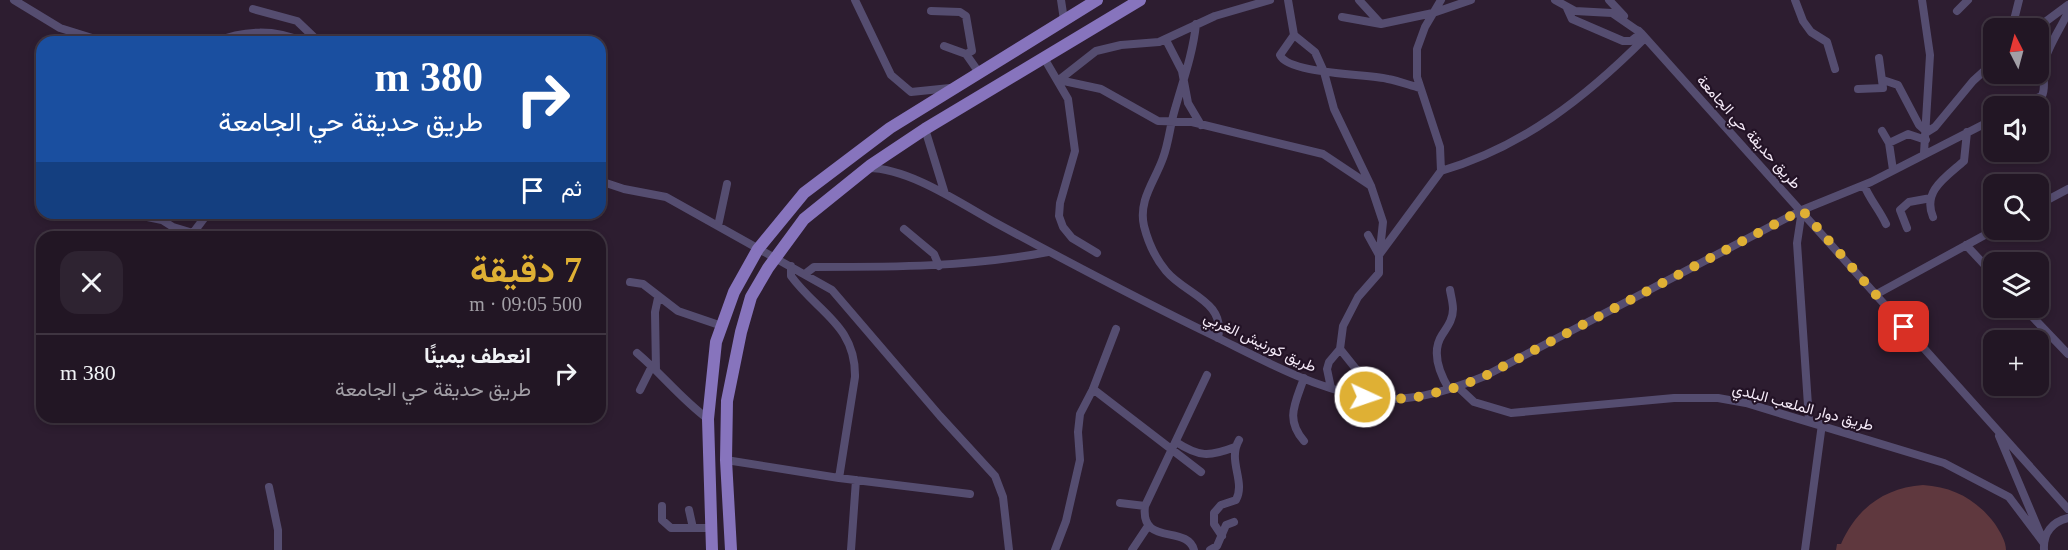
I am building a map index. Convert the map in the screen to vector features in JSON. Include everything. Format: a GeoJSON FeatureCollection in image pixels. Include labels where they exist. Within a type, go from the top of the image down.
{"type":"FeatureCollection","features":[{"type":"Feature","properties":{"kind":"main road"},"geometry":{"type":"LineString","coordinates":[[712,550],[708,419],[716,342],[734,292],[758,249],[804,193],[890,128],[1096,0]]}},
{"type":"Feature","properties":{"kind":"main road"},"geometry":{"type":"LineString","coordinates":[[731,550],[726,460],[727,401],[741,332],[752,297],[776,257],[804,219],[867,168],[925,129],[1140,0]]}},
{"type":"Feature","properties":{"kind":"street"},"geometry":{"type":"LineString","coordinates":[[14,0],[60,28],[86,36]]}},
{"type":"Feature","properties":{"kind":"street"},"geometry":{"type":"LineString","coordinates":[[855,0],[891,75],[911,92],[960,86]]}},
{"type":"Feature","properties":{"kind":"street"},"geometry":{"type":"LineString","coordinates":[[1061,0],[1064,20]]}},
{"type":"Feature","properties":{"kind":"street"},"geometry":{"type":"LineString","coordinates":[[1059,80],[1096,51],[1166,40],[1215,15],[1270,0]]}},
{"type":"Feature","properties":{"kind":"street"},"geometry":{"type":"LineString","coordinates":[[1288,0],[1294,34],[1313,48],[1324,72],[1334,110],[1371,186],[1383,222],[1379,273],[1358,297],[1340,334],[1340,349],[1356,369],[1365,397]]}},
{"type":"Feature","properties":{"kind":"street"},"geometry":{"type":"LineString","coordinates":[[1359,0],[1381,24]]}},
{"type":"Feature","properties":{"kind":"street"},"geometry":{"type":"LineString","coordinates":[[1441,171],[1440,147],[1420,88],[1417,49],[1433,13],[1442,0]]}},
{"type":"Feature","properties":{"kind":"street"},"geometry":{"type":"LineString","coordinates":[[1342,17],[1381,24],[1433,13],[1472,0]]}},
{"type":"Feature","properties":{"kind":"street","name":"طريق حديقة حي الجامعة"},"geometry":{"type":"LineString","coordinates":[[1554,0],[1567,8],[1579,11],[1606,11],[1622,18],[1643,35],[2068,509]]}},
{"type":"Feature","properties":{"kind":"street"},"geometry":{"type":"LineString","coordinates":[[1795,0],[1803,21],[1811,32],[1827,42],[1835,69]]}},
{"type":"Feature","properties":{"kind":"street"},"geometry":{"type":"LineString","coordinates":[[1922,0],[1930,55],[1924,153]]}},
{"type":"Feature","properties":{"kind":"street"},"geometry":{"type":"LineString","coordinates":[[1925,16],[1929,0]]}},
{"type":"Feature","properties":{"kind":"street"},"geometry":{"type":"LineString","coordinates":[[1957,0],[1957,11],[1968,0]]}},
{"type":"Feature","properties":{"kind":"street"},"geometry":{"type":"LineString","coordinates":[[2014,18],[2019,0]]}},
{"type":"Feature","properties":{"kind":"street"},"geometry":{"type":"LineString","coordinates":[[1606,11],[1612,1],[1643,35]]}},
{"type":"Feature","properties":{"kind":"street"},"geometry":{"type":"LineString","coordinates":[[2049,19],[2068,5]]}},
{"type":"Feature","properties":{"kind":"street"},"geometry":{"type":"LineString","coordinates":[[1567,8],[1572,19],[1623,41],[1631,41],[1643,35]]}},
{"type":"Feature","properties":{"kind":"street"},"geometry":{"type":"LineString","coordinates":[[253,9],[297,21],[313,36]]}},
{"type":"Feature","properties":{"kind":"street"},"geometry":{"type":"LineString","coordinates":[[932,12],[960,12],[966,16],[972,51],[966,54]]}},
{"type":"Feature","properties":{"kind":"street"},"geometry":{"type":"LineString","coordinates":[[2042,96],[2045,88],[2042,72],[2045,60],[2068,12]]}},
{"type":"Feature","properties":{"kind":"street"},"geometry":{"type":"LineString","coordinates":[[1196,24],[1185,82],[1164,156],[1147,190],[1142,219],[1152,249],[1167,272],[1214,309],[1220,326],[1218,338]]}},
{"type":"Feature","properties":{"kind":"street"},"geometry":{"type":"LineString","coordinates":[[237,36],[256,31],[290,36]]}},
{"type":"Feature","properties":{"kind":"street"},"geometry":{"type":"LineString","coordinates":[[1294,34],[1281,52],[1283,60],[1324,72],[1387,79],[1420,88]]}},
{"type":"Feature","properties":{"kind":"street"},"geometry":{"type":"LineString","coordinates":[[1379,255],[1441,171],[1488,154],[1576,102],[1643,35]]}},
{"type":"Feature","properties":{"kind":"street"},"geometry":{"type":"LineString","coordinates":[[1166,40],[1185,82],[1188,103],[1201,125]]}},
{"type":"Feature","properties":{"kind":"street"},"geometry":{"type":"LineString","coordinates":[[944,46],[966,54],[980,74]]}},
{"type":"Feature","properties":{"kind":"street"},"geometry":{"type":"LineString","coordinates":[[1044,58],[1059,80],[1070,105],[1070,123],[1075,151],[1060,203],[1059,216],[1063,227],[1072,238],[1097,254]]}},
{"type":"Feature","properties":{"kind":"street"},"geometry":{"type":"LineString","coordinates":[[1858,89],[1883,88],[1879,58]]}},
{"type":"Feature","properties":{"kind":"street"},"geometry":{"type":"LineString","coordinates":[[1926,136],[1983,72]]}},
{"type":"Feature","properties":{"kind":"street"},"geometry":{"type":"LineString","coordinates":[[1059,80],[1101,89],[1151,118],[1201,125],[1323,154],[1371,186]]}},
{"type":"Feature","properties":{"kind":"street"},"geometry":{"type":"LineString","coordinates":[[1883,80],[1898,85],[1926,136]]}},
{"type":"Feature","properties":{"kind":"street","name":"طريق كورنيش الغربي"},"geometry":{"type":"LineString","coordinates":[[867,168],[885,168],[945,194],[1111,286],[1304,378],[1365,397],[1410,399],[1454,388],[1485,376],[1802,210],[1864,185],[1983,124]]}},
{"type":"Feature","properties":{"kind":"street"},"geometry":{"type":"LineString","coordinates":[[925,129],[945,194]]}},
{"type":"Feature","properties":{"kind":"street"},"geometry":{"type":"LineString","coordinates":[[1882,131],[1889,143],[1893,170]]}},
{"type":"Feature","properties":{"kind":"street"},"geometry":{"type":"LineString","coordinates":[[1933,217],[1929,207],[1931,198],[1940,182],[1964,161],[1966,132]]}},
{"type":"Feature","properties":{"kind":"street"},"geometry":{"type":"LineString","coordinates":[[1889,143],[1908,134],[1926,136]]}},
{"type":"Feature","properties":{"kind":"street"},"geometry":{"type":"LineString","coordinates":[[606,183],[666,197],[832,290],[940,416],[996,476],[1003,497],[1009,550]]}},
{"type":"Feature","properties":{"kind":"street"},"geometry":{"type":"LineString","coordinates":[[718,226],[728,184]]}},
{"type":"Feature","properties":{"kind":"street"},"geometry":{"type":"LineString","coordinates":[[1864,185],[1886,224]]}},
{"type":"Feature","properties":{"kind":"street"},"geometry":{"type":"LineString","coordinates":[[2049,199],[2068,189]]}},
{"type":"Feature","properties":{"kind":"street"},"geometry":{"type":"LineString","coordinates":[[1907,228],[1900,210],[1909,202],[1931,198]]}},
{"type":"Feature","properties":{"kind":"street"},"geometry":{"type":"LineString","coordinates":[[1802,210],[1797,243],[1809,420]]}},
{"type":"Feature","properties":{"kind":"street"},"geometry":{"type":"LineString","coordinates":[[157,219],[186,231]]}},
{"type":"Feature","properties":{"kind":"street"},"geometry":{"type":"LineString","coordinates":[[904,229],[934,254],[939,266]]}},
{"type":"Feature","properties":{"kind":"street"},"geometry":{"type":"LineString","coordinates":[[1368,235],[1379,255]]}},
{"type":"Feature","properties":{"kind":"street"},"geometry":{"type":"LineString","coordinates":[[1875,295],[1983,236]]}},
{"type":"Feature","properties":{"kind":"street"},"geometry":{"type":"LineString","coordinates":[[1966,245],[1983,263]]}},
{"type":"Feature","properties":{"kind":"street"},"geometry":{"type":"LineString","coordinates":[[805,274],[814,267],[939,266],[991,262],[1048,252]]}},
{"type":"Feature","properties":{"kind":"street"},"geometry":{"type":"LineString","coordinates":[[791,266],[790,276],[841,330],[854,360],[855,377],[839,478]]}},
{"type":"Feature","properties":{"kind":"street"},"geometry":{"type":"LineString","coordinates":[[630,282],[643,284],[658,298],[678,311],[722,326]]}},
{"type":"Feature","properties":{"kind":"street"},"geometry":{"type":"LineString","coordinates":[[1449,290],[1453,309],[1437,350],[1438,364],[1454,388]]}},
{"type":"Feature","properties":{"kind":"street"},"geometry":{"type":"LineString","coordinates":[[640,390],[654,368],[655,312],[658,298]]}},
{"type":"Feature","properties":{"kind":"street"},"geometry":{"type":"LineString","coordinates":[[2034,318],[2068,354]]}},
{"type":"Feature","properties":{"kind":"street"},"geometry":{"type":"LineString","coordinates":[[1055,550],[1066,521],[1080,460],[1080,414],[1093,389],[1116,329]]}},
{"type":"Feature","properties":{"kind":"street"},"geometry":{"type":"LineString","coordinates":[[1331,388],[1327,369],[1329,362],[1340,349]]}},
{"type":"Feature","properties":{"kind":"street"},"geometry":{"type":"LineString","coordinates":[[637,353],[676,393],[708,419]]}},
{"type":"Feature","properties":{"kind":"street"},"geometry":{"type":"LineString","coordinates":[[1194,550],[1191,542],[1185,538],[1158,532],[1148,526],[1144,514],[1145,507],[1207,375]]}},
{"type":"Feature","properties":{"kind":"street"},"geometry":{"type":"LineString","coordinates":[[1304,378],[1292,417],[1295,431],[1304,441]]}},
{"type":"Feature","properties":{"kind":"street","name":"طريق دوار الملعب البلدي"},"geometry":{"type":"LineString","coordinates":[[1454,388],[1474,402],[1511,413],[1663,398],[1718,398],[1809,420],[1944,463],[2000,492],[2009,497],[2044,546]]}},
{"type":"Feature","properties":{"kind":"street"},"geometry":{"type":"LineString","coordinates":[[1093,389],[1174,446],[1201,472]]}},
{"type":"Feature","properties":{"kind":"street"},"geometry":{"type":"LineString","coordinates":[[1805,550],[1822,424]]}},
{"type":"Feature","properties":{"kind":"street","name":"طريق حديقة حي الجامعة"},"geometry":{"type":"LineString","coordinates":[[1995,429],[2024,490],[2044,546]]}},
{"type":"Feature","properties":{"kind":"street"},"geometry":{"type":"LineString","coordinates":[[1174,446],[1200,455],[1214,454],[1237,443],[1234,468],[1239,493],[1236,500],[1216,508],[1213,519],[1222,536]]}},
{"type":"Feature","properties":{"kind":"street"},"geometry":{"type":"LineString","coordinates":[[726,460],[839,478],[970,494]]}},
{"type":"Feature","properties":{"kind":"street"},"geometry":{"type":"LineString","coordinates":[[851,550],[856,480]]}},
{"type":"Feature","properties":{"kind":"street"},"geometry":{"type":"LineString","coordinates":[[269,487],[278,530],[278,550]]}},
{"type":"Feature","properties":{"kind":"street"},"geometry":{"type":"LineString","coordinates":[[1120,503],[1145,507]]}},
{"type":"Feature","properties":{"kind":"street"},"geometry":{"type":"LineString","coordinates":[[662,506],[661,515],[665,524],[671,528],[711,528]]}},
{"type":"Feature","properties":{"kind":"street"},"geometry":{"type":"LineString","coordinates":[[689,510],[693,528]]}},
{"type":"Feature","properties":{"kind":"street"},"geometry":{"type":"LineString","coordinates":[[2044,546],[2050,527],[2068,518]]}},
{"type":"Feature","properties":{"kind":"street"},"geometry":{"type":"LineString","coordinates":[[1210,550],[1218,546],[1226,525],[1234,522]]}},
{"type":"Feature","properties":{"kind":"street"},"geometry":{"type":"LineString","coordinates":[[1132,550],[1148,526]]}},
{"type":"Feature","properties":{"kind":"shaded area"},"geometry":{"type":"Polygon","coordinates":[[[1923,485],[1955,492],[1981,508],[1995,524],[2004,540],[2006,550],[1836,550],[1837,544],[1841,544],[1855,520],[1873,502],[1896,490],[1923,485]]]}},
{"type":"Feature","properties":{"kind":"route"},"geometry":{"type":"LineString","coordinates":[[1365,397],[1410,399],[1458,387],[1485,376],[1802,210],[1904,327]]}}]}
